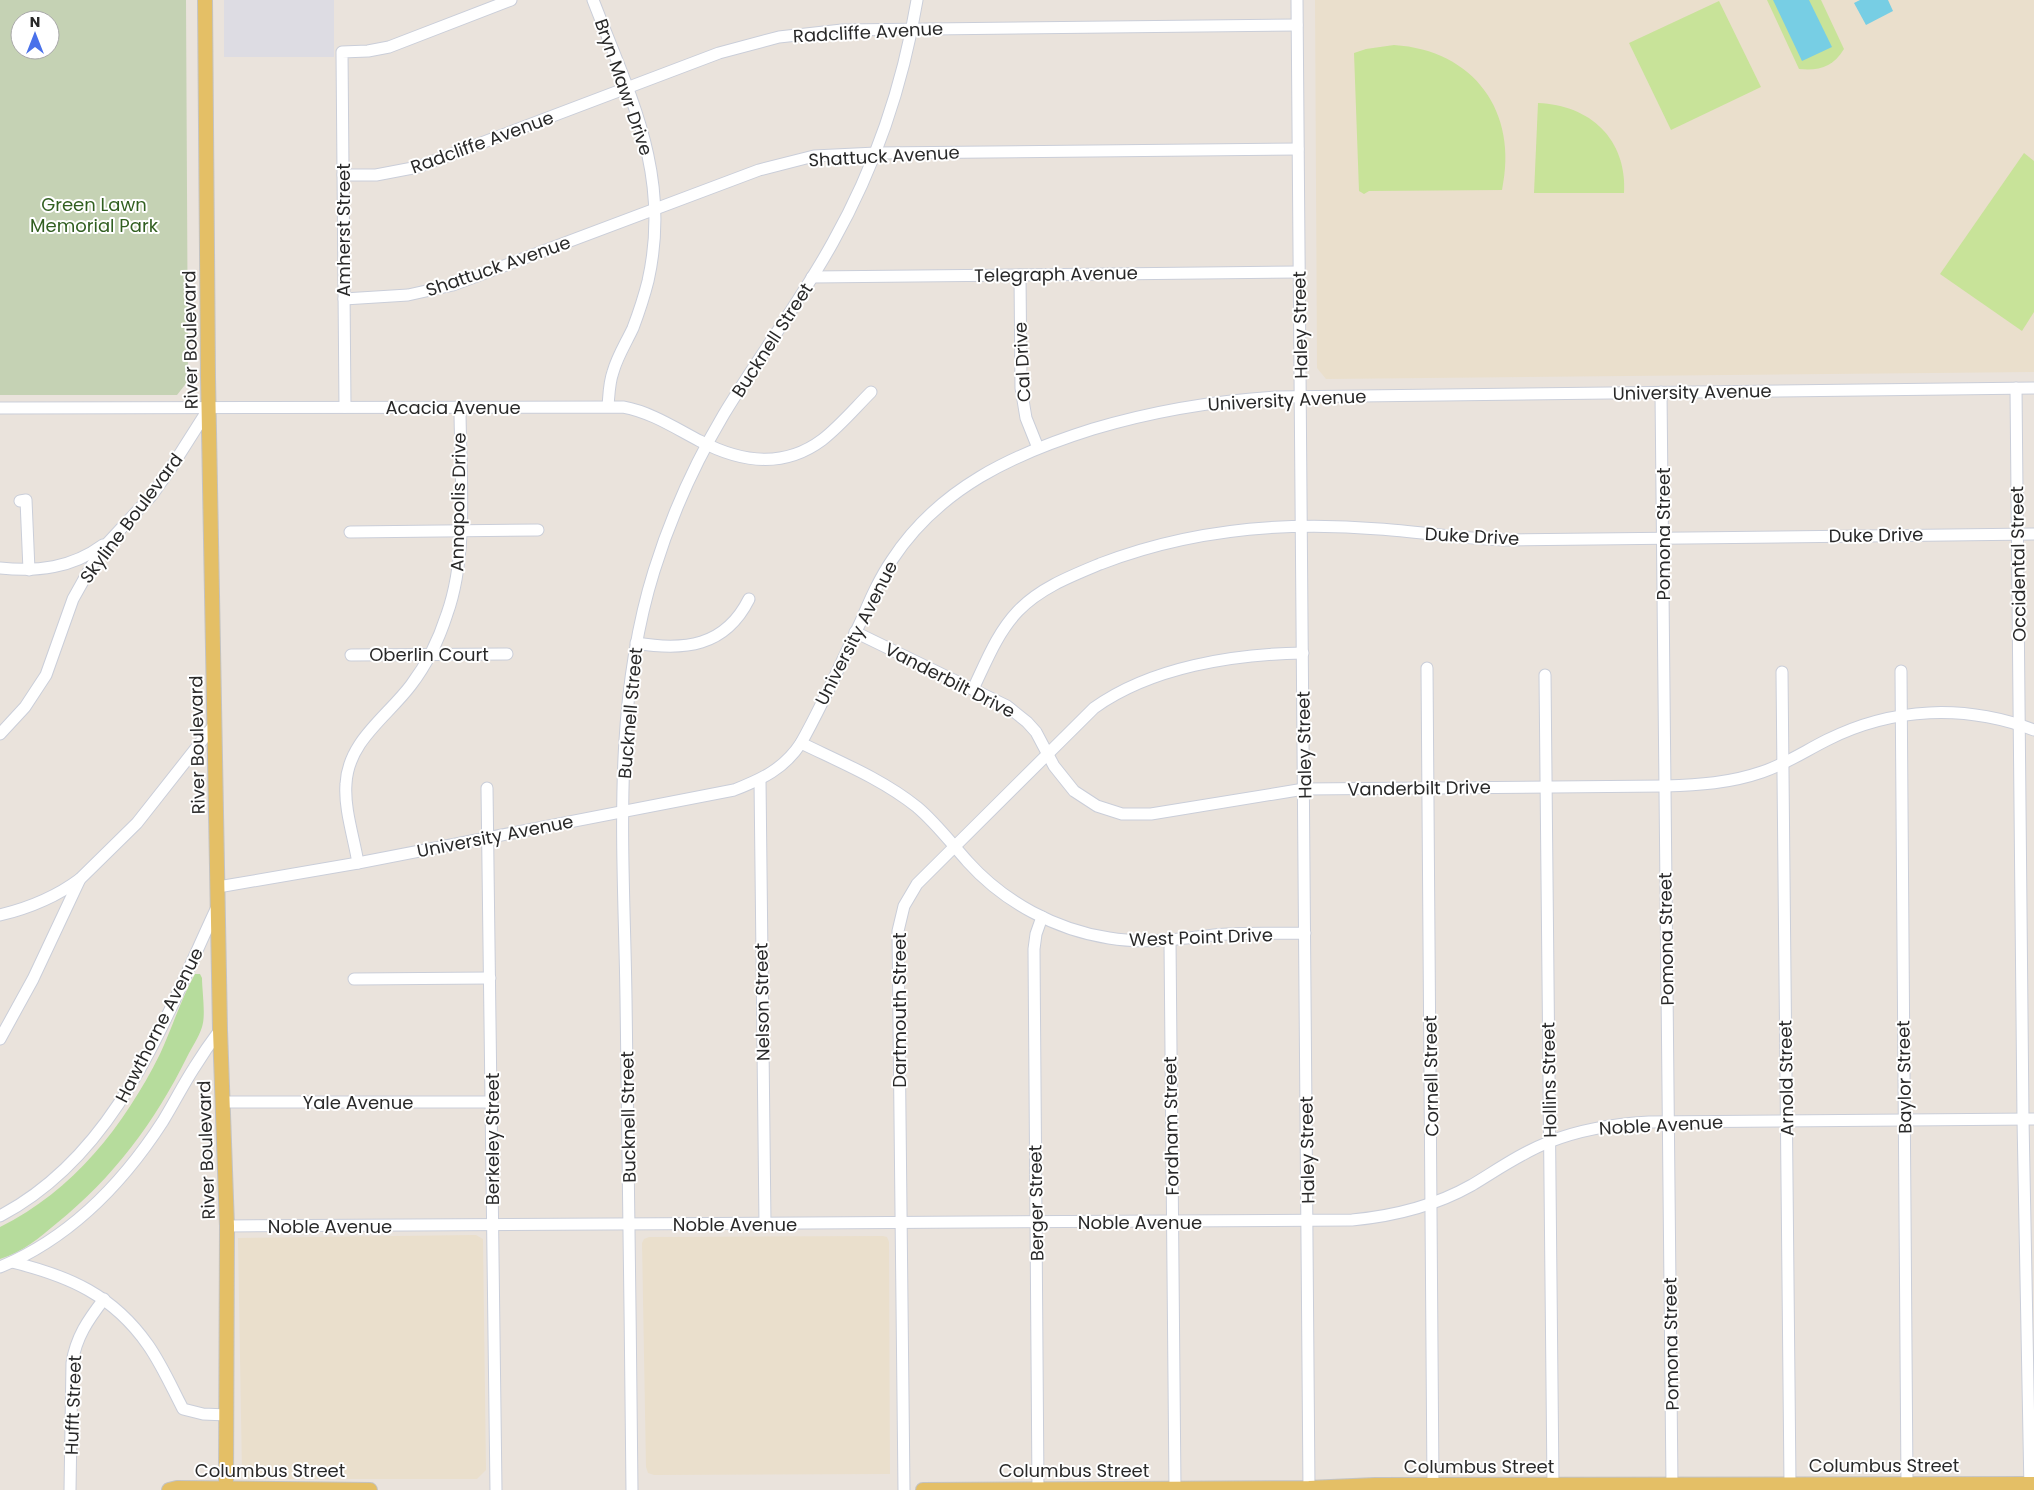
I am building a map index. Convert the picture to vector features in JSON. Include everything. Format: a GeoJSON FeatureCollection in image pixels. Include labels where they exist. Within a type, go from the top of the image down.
{"type":"FeatureCollection","features":[{"type":"Feature","properties":{"kind":"main road","name":"River Boulevard"},"geometry":{"type":"LineString","coordinates":[[205,0],[209,408],[220,1030],[227,1226],[226,1490]]}},
{"type":"Feature","properties":{"kind":"main road","name":"Columbus Street"},"geometry":{"type":"LineString","coordinates":[[923,1490],[1673,1488],[1790,1484],[1851,1487],[1908,1484],[2031,1486]]}},
{"type":"Feature","properties":{"kind":"main road","name":"Columbus Street"},"geometry":{"type":"LineString","coordinates":[[169,1490],[177,1488],[370,1490]]}},
{"type":"Feature","properties":{"kind":"street","name":"Amherst Street"},"geometry":{"type":"LineString","coordinates":[[345,407],[342,52],[379,50],[511,0]]}},
{"type":"Feature","properties":{"kind":"street","name":"Bryn Mawr Drive"},"geometry":{"type":"LineString","coordinates":[[593,0],[642,129],[650,160],[656,209],[648,281],[632,328],[612,372],[608,406]]}},
{"type":"Feature","properties":{"kind":"street","name":"Bucknell Street"},"geometry":{"type":"LineString","coordinates":[[632,1490],[630,1224],[623,811],[625,723],[636,643],[644,607],[665,538],[682,496],[725,413],[812,276],[850,211],[876,152],[897,90],[917,0]]}},
{"type":"Feature","properties":{"kind":"street","name":"Haley Street"},"geometry":{"type":"LineString","coordinates":[[1297,0],[1309,1489]]}},
{"type":"Feature","properties":{"kind":"street","name":"Radcliffe Avenue"},"geometry":{"type":"LineString","coordinates":[[343,176],[376,175],[418,167],[719,53],[779,37],[842,30],[1297,25]]}},
{"type":"Feature","properties":{"kind":"street","name":"Shattuck Avenue"},"geometry":{"type":"LineString","coordinates":[[344,299],[408,295],[453,285],[759,170],[814,156],[876,152],[1298,149]]}},
{"type":"Feature","properties":{"kind":"street","name":"Telegraph Avenue"},"geometry":{"type":"LineString","coordinates":[[812,276],[1299,272]]}},
{"type":"Feature","properties":{"kind":"street","name":"Cal Drive"},"geometry":{"type":"LineString","coordinates":[[1020,275],[1021,388],[1026,418],[1038,448]]}},
{"type":"Feature","properties":{"kind":"street","name":"Occidental Street"},"geometry":{"type":"LineString","coordinates":[[2016,388],[2020,725],[2029,1119],[2031,1486]]}},
{"type":"Feature","properties":{"kind":"street","name":"University Avenue"},"geometry":{"type":"LineString","coordinates":[[218,887],[358,863],[734,790],[760,780],[785,763],[801,743],[883,574],[916,528],[956,491],[986,472],[1038,448],[1118,422],[1179,408],[1243,399],[2034,388]]}},
{"type":"Feature","properties":{"kind":"street","name":"Acacia Avenue"},"geometry":{"type":"LineString","coordinates":[[0,408],[608,406],[639,410],[722,452],[748,459],[778,459],[794,455],[821,441],[872,392]]}},
{"type":"Feature","properties":{"kind":"street","name":"Pomona Street"},"geometry":{"type":"LineString","coordinates":[[1661,392],[1673,1488]]}},
{"type":"Feature","properties":{"kind":"street","name":"Annapolis Drive"},"geometry":{"type":"LineString","coordinates":[[358,863],[346,797],[346,784],[352,756],[366,735],[396,705],[413,683],[443,627],[454,591],[461,531],[460,406]]}},
{"type":"Feature","properties":{"kind":"street","name":"Skyline Boulevard"},"geometry":{"type":"LineString","coordinates":[[0,732],[36,692],[46,675],[73,599],[92,565],[114,536],[152,495],[170,471],[209,408]]}},
{"type":"Feature","properties":{"kind":"street"},"geometry":{"type":"LineString","coordinates":[[20,501],[26,500],[28,570]]}},
{"type":"Feature","properties":{"kind":"street","name":"Duke Drive"},"geometry":{"type":"LineString","coordinates":[[973,689],[1008,622],[1031,599],[1062,581],[1113,559],[1175,541],[1239,530],[1302,527],[1378,529],[1484,539],[2034,534]]}},
{"type":"Feature","properties":{"kind":"street"},"geometry":{"type":"LineString","coordinates":[[350,532],[538,530]]}},
{"type":"Feature","properties":{"kind":"street"},"geometry":{"type":"LineString","coordinates":[[0,568],[28,570],[53,568],[95,550],[114,536]]}},
{"type":"Feature","properties":{"kind":"street"},"geometry":{"type":"LineString","coordinates":[[636,643],[677,648],[706,640],[729,625],[739,615],[749,599]]}},
{"type":"Feature","properties":{"kind":"street","name":"Vanderbilt Drive"},"geometry":{"type":"LineString","coordinates":[[855,632],[973,689],[1017,713],[1036,732],[1063,780],[1074,791],[1096,806],[1122,814],[1151,814],[1304,789],[1665,786],[1721,783],[1764,772],[1850,730],[1870,722],[1901,715],[1944,712],[1966,713],[1987,716],[2034,730]]}},
{"type":"Feature","properties":{"kind":"street","name":"Dartmouth Street"},"geometry":{"type":"LineString","coordinates":[[904,1490],[898,931],[904,906],[917,884],[1099,704],[1142,682],[1187,668],[1224,659],[1303,653]]}},
{"type":"Feature","properties":{"kind":"street","name":"Oberlin Court"},"geometry":{"type":"LineString","coordinates":[[351,655],[507,654]]}},
{"type":"Feature","properties":{"kind":"street","name":"Cornell Street"},"geometry":{"type":"LineString","coordinates":[[1427,668],[1434,1488]]}},
{"type":"Feature","properties":{"kind":"street","name":"Baylor Street"},"geometry":{"type":"LineString","coordinates":[[1901,671],[1908,1484]]}},
{"type":"Feature","properties":{"kind":"street","name":"Arnold Street"},"geometry":{"type":"LineString","coordinates":[[1782,672],[1790,1484]]}},
{"type":"Feature","properties":{"kind":"street","name":"Hollins Street"},"geometry":{"type":"LineString","coordinates":[[1545,675],[1552,1487]]}},
{"type":"Feature","properties":{"kind":"street"},"geometry":{"type":"LineString","coordinates":[[0,915],[36,904],[54,896],[80,879],[137,823],[215,724]]}},
{"type":"Feature","properties":{"kind":"street","name":"West Point Drive"},"geometry":{"type":"LineString","coordinates":[[801,743],[879,781],[901,795],[934,822],[987,880],[1008,897],[1042,917],[1083,932],[1129,941],[1170,941],[1215,935],[1305,933]]}},
{"type":"Feature","properties":{"kind":"street","name":"Nelson Street"},"geometry":{"type":"LineString","coordinates":[[760,780],[765,1224]]}},
{"type":"Feature","properties":{"kind":"street","name":"Berkeley Street"},"geometry":{"type":"LineString","coordinates":[[488,788],[496,1490]]}},
{"type":"Feature","properties":{"kind":"street"},"geometry":{"type":"LineString","coordinates":[[0,1039],[37,971],[80,879]]}},
{"type":"Feature","properties":{"kind":"street","name":"Hawthorne Avenue"},"geometry":{"type":"LineString","coordinates":[[0,1216],[36,1195],[54,1180],[85,1149],[107,1122],[122,1100],[148,1053],[218,905]]}},
{"type":"Feature","properties":{"kind":"street","name":"Berger Street"},"geometry":{"type":"LineString","coordinates":[[1038,1489],[1034,948],[1036,934],[1042,917]]}},
{"type":"Feature","properties":{"kind":"street","name":"Fordham Street"},"geometry":{"type":"LineString","coordinates":[[1170,941],[1174,1489]]}},
{"type":"Feature","properties":{"kind":"street"},"geometry":{"type":"LineString","coordinates":[[354,979],[490,978]]}},
{"type":"Feature","properties":{"kind":"street"},"geometry":{"type":"LineString","coordinates":[[0,1267],[37,1248],[76,1222],[114,1186],[163,1121],[194,1066],[220,1030]]}},
{"type":"Feature","properties":{"kind":"street","name":"Yale Avenue"},"geometry":{"type":"LineString","coordinates":[[224,1102],[492,1102]]}},
{"type":"Feature","properties":{"kind":"street","name":"Noble Avenue"},"geometry":{"type":"LineString","coordinates":[[227,1226],[1352,1220],[1376,1218],[1432,1204],[1471,1185],[1514,1159],[1550,1142],[1602,1127],[1620,1124],[2029,1119]]}},
{"type":"Feature","properties":{"kind":"street"},"geometry":{"type":"LineString","coordinates":[[12,1262],[66,1278],[104,1299],[122,1315],[149,1346],[183,1409],[203,1414],[227,1415]]}},
{"type":"Feature","properties":{"kind":"street","name":"Hufft Street"},"geometry":{"type":"LineString","coordinates":[[70,1490],[72,1363],[74,1350],[83,1326],[104,1299]]}},
{"type":"Feature","properties":{"kind":"shaded area"},"geometry":{"type":"Polygon","coordinates":[[[224,0],[334,0],[334,57],[224,57],[224,0]]]}},
{"type":"Feature","properties":{"kind":"shaded area"},"geometry":{"type":"Polygon","coordinates":[[[1315,0],[2034,0],[2034,372],[1326,379],[1317,368],[1315,0]]]}},
{"type":"Feature","properties":{"kind":"shaded area"},"geometry":{"type":"Polygon","coordinates":[[[476,1235],[483,1239],[486,1470],[477,1479],[248,1479],[242,1474],[238,1238],[476,1235]]]}},
{"type":"Feature","properties":{"kind":"shaded area"},"geometry":{"type":"Polygon","coordinates":[[[649,1237],[887,1237],[889,1242],[890,1474],[654,1475],[648,1473],[646,1467],[642,1243],[644,1239],[649,1237]]]}},
{"type":"Feature","properties":{"kind":"green space","name":"Green Lawn Memorial Park"},"geometry":{"type":"Polygon","coordinates":[[[0,0],[186,0],[188,381],[177,395],[0,395],[0,0]]]}},
{"type":"Feature","properties":{"kind":"green space"},"geometry":{"type":"Polygon","coordinates":[[[1767,0],[1821,0],[1844,49],[1840,55],[1825,66],[1813,69],[1799,69],[1767,0]]]}},
{"type":"Feature","properties":{"kind":"green space"},"geometry":{"type":"Polygon","coordinates":[[[1719,1],[1761,87],[1671,130],[1629,43],[1719,1]]]}},
{"type":"Feature","properties":{"kind":"green space"},"geometry":{"type":"Polygon","coordinates":[[[1394,45],[1422,49],[1447,59],[1468,73],[1484,90],[1496,111],[1504,135],[1506,162],[1502,190],[1369,191],[1364,194],[1359,191],[1354,53],[1366,49],[1394,45]]]}},
{"type":"Feature","properties":{"kind":"green space"},"geometry":{"type":"Polygon","coordinates":[[[1538,103],[1557,105],[1574,110],[1602,128],[1612,141],[1619,156],[1623,174],[1624,193],[1534,193],[1538,103]]]}},
{"type":"Feature","properties":{"kind":"green space"},"geometry":{"type":"Polygon","coordinates":[[[2024,153],[2034,161],[2034,312],[2022,331],[1940,274],[2024,153]]]}},
{"type":"Feature","properties":{"kind":"green space"},"geometry":{"type":"Polygon","coordinates":[[[195,974],[200,974],[202,978],[204,1009],[202,1027],[175,1081],[147,1126],[114,1168],[77,1206],[30,1244],[16,1253],[0,1259],[0,1227],[51,1195],[94,1154],[113,1131],[146,1081],[195,974]]]}},
{"type":"Feature","properties":{"kind":"water"},"geometry":{"type":"Polygon","coordinates":[[[1773,0],[1809,0],[1832,47],[1802,61],[1773,0]]]}},
{"type":"Feature","properties":{"kind":"water"},"geometry":{"type":"Polygon","coordinates":[[[1860,0],[1888,0],[1893,11],[1866,25],[1854,3],[1860,0]]]}}]}
